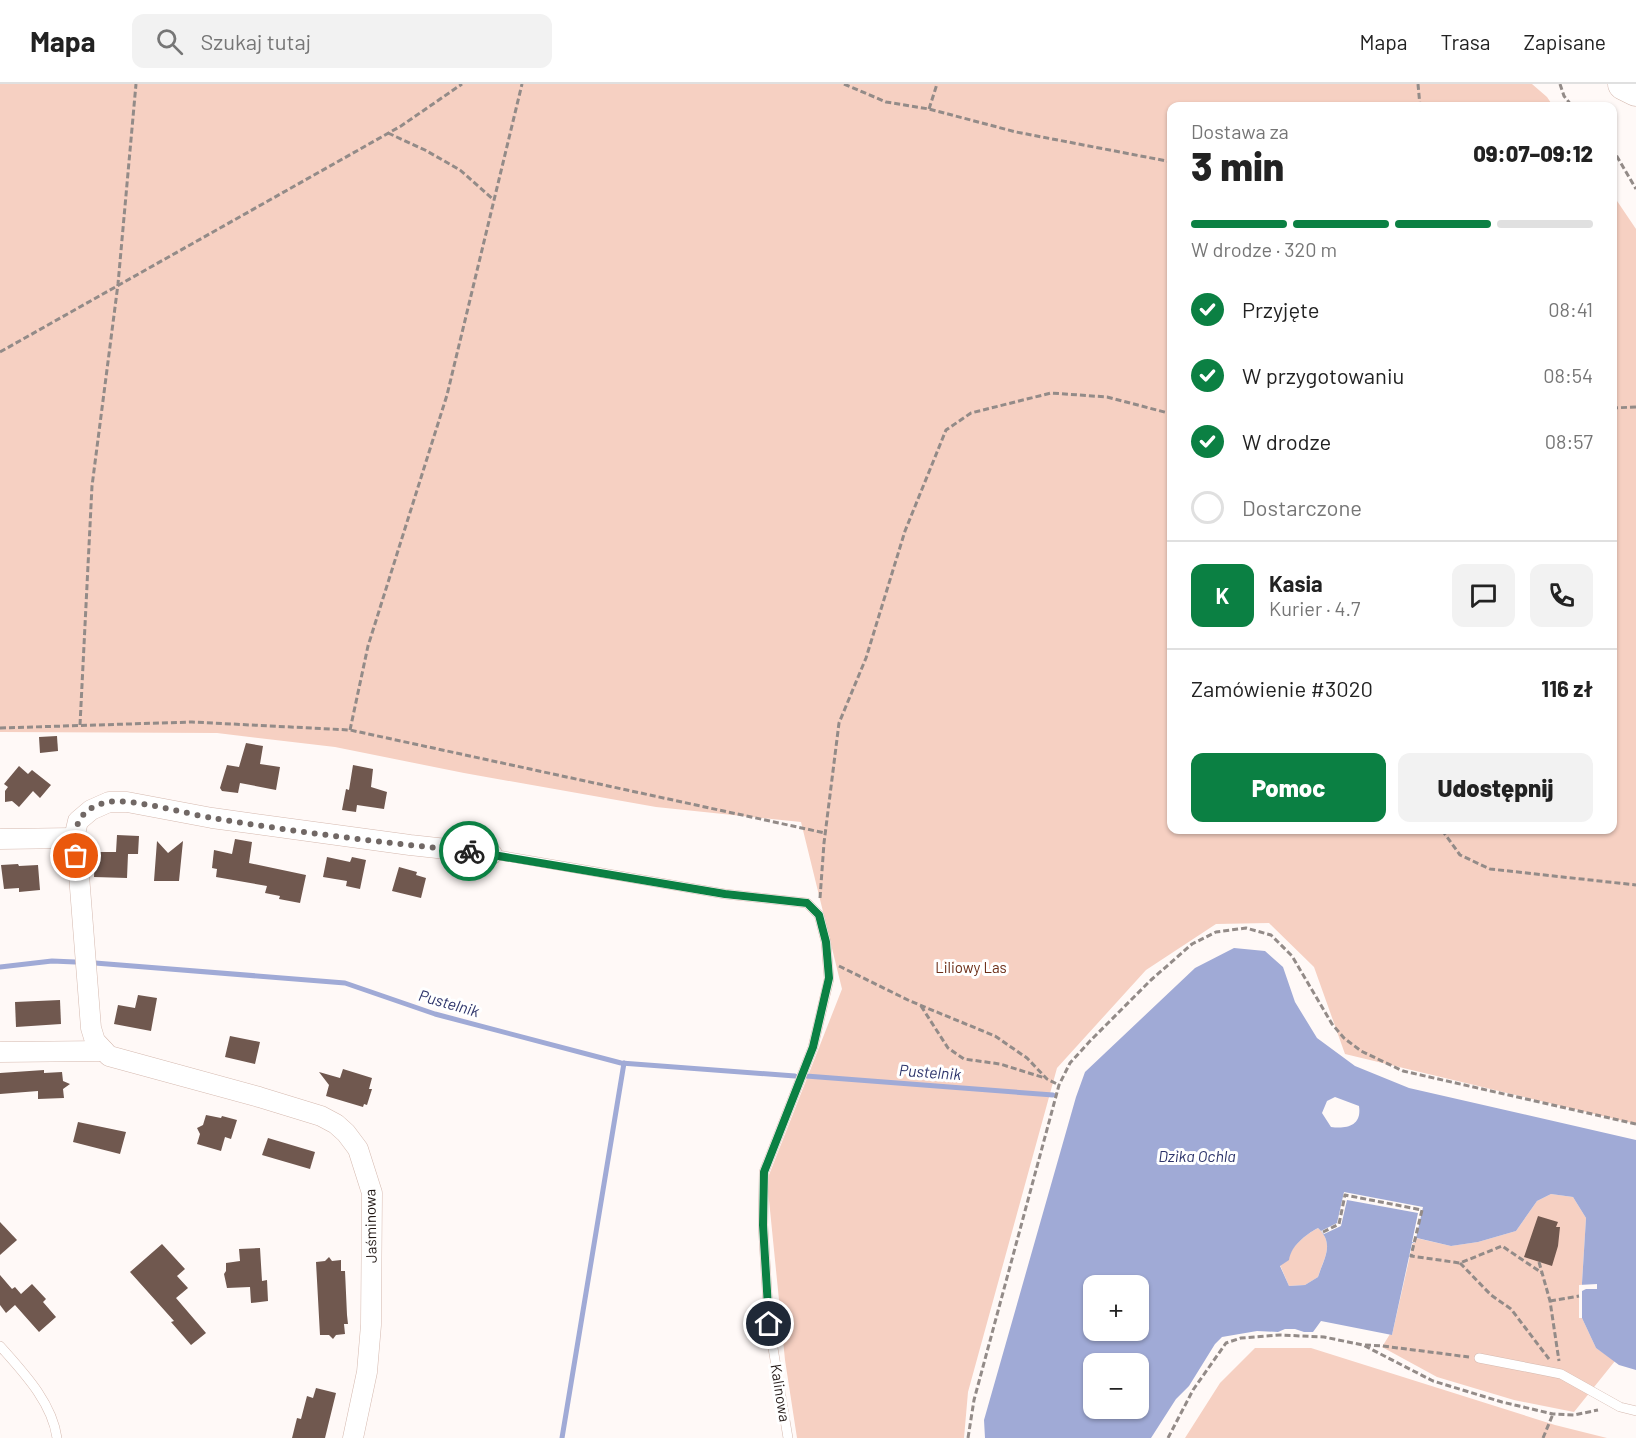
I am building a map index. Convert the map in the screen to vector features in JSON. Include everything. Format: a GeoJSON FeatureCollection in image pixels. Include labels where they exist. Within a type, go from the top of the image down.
{"type":"FeatureCollection","features":[{"type":"Feature","properties":{"kind":"main road"},"geometry":{"type":"LineString","coordinates":[[1624,84],[1636,90]]}},
{"type":"Feature","properties":{"kind":"street"},"geometry":{"type":"LineString","coordinates":[[104,1051],[95,1041],[91,1028],[74,838],[78,822],[91,810],[109,802],[127,802],[235,821],[492,854]]}},
{"type":"Feature","properties":{"kind":"street"},"geometry":{"type":"LineString","coordinates":[[0,839],[74,838]]}},
{"type":"Feature","properties":{"kind":"street","name":"Jaśminowa"},"geometry":{"type":"LineString","coordinates":[[0,1052],[104,1051],[119,1061],[259,1097],[321,1116],[336,1124],[346,1133],[358,1149],[372,1193],[371,1325],[367,1372],[353,1438]]}},
{"type":"Feature","properties":{"kind":"lane"},"geometry":{"type":"LineString","coordinates":[[492,854],[725,894],[807,903],[819,915]]}},
{"type":"Feature","properties":{"kind":"lane","name":"Kalinowa"},"geometry":{"type":"LineString","coordinates":[[788,1438],[769,1324],[763,1225],[764,1172],[813,1047],[829,978],[826,942],[819,915]]}},
{"type":"Feature","properties":{"kind":"lane"},"geometry":{"type":"LineString","coordinates":[[0,1346],[17,1364],[43,1400],[55,1424],[57,1438]]}},
{"type":"Feature","properties":{"kind":"lane"},"geometry":{"type":"LineString","coordinates":[[1479,1358],[1561,1374],[1620,1407],[1636,1412]]}},
{"type":"Feature","properties":{"kind":"path"},"geometry":{"type":"LineString","coordinates":[[80,725],[92,486],[118,284],[136,84]]}},
{"type":"Feature","properties":{"kind":"path"},"geometry":{"type":"LineString","coordinates":[[0,352],[388,132],[462,84]]}},
{"type":"Feature","properties":{"kind":"path"},"geometry":{"type":"LineString","coordinates":[[350,730],[368,646],[447,396],[522,84]]}},
{"type":"Feature","properties":{"kind":"path"},"geometry":{"type":"LineString","coordinates":[[844,84],[886,102],[929,109],[1016,132],[1167,161]]}},
{"type":"Feature","properties":{"kind":"path"},"geometry":{"type":"LineString","coordinates":[[929,109],[937,84]]}},
{"type":"Feature","properties":{"kind":"path"},"geometry":{"type":"LineString","coordinates":[[1418,84],[1420,102]]}},
{"type":"Feature","properties":{"kind":"path"},"geometry":{"type":"LineString","coordinates":[[1560,84],[1569,102]]}},
{"type":"Feature","properties":{"kind":"path"},"geometry":{"type":"LineString","coordinates":[[388,132],[460,171],[494,200]]}},
{"type":"Feature","properties":{"kind":"path"},"geometry":{"type":"LineString","coordinates":[[1617,157],[1636,189]]}},
{"type":"Feature","properties":{"kind":"path"},"geometry":{"type":"LineString","coordinates":[[819,915],[825,833],[839,723],[866,658],[905,531],[946,429],[971,412],[1050,393],[1107,397],[1167,413]]}},
{"type":"Feature","properties":{"kind":"path"},"geometry":{"type":"LineString","coordinates":[[1617,408],[1636,407]]}},
{"type":"Feature","properties":{"kind":"path"},"geometry":{"type":"LineString","coordinates":[[0,728],[192,722],[350,730],[825,833]]}},
{"type":"Feature","properties":{"kind":"path"},"geometry":{"type":"LineString","coordinates":[[1445,834],[1460,855],[1490,869],[1636,885]]}},
{"type":"Feature","properties":{"kind":"path"},"geometry":{"type":"LineString","coordinates":[[968,1438],[974,1400],[1059,1085],[1070,1063],[1151,980],[1192,944],[1216,932],[1246,928],[1271,935],[1292,956],[1332,1024],[1344,1038],[1361,1051],[1403,1071],[1636,1124]]}},
{"type":"Feature","properties":{"kind":"path"},"geometry":{"type":"LineString","coordinates":[[827,960],[921,1005],[995,1036],[1027,1058],[1047,1079]]}},
{"type":"Feature","properties":{"kind":"path"},"geometry":{"type":"LineString","coordinates":[[921,1005],[948,1048],[964,1059],[1000,1064],[1059,1085]]}},
{"type":"Feature","properties":{"kind":"path"},"geometry":{"type":"LineString","coordinates":[[1323,1232],[1339,1224],[1345,1195],[1422,1210],[1411,1256],[1460,1263],[1502,1246],[1542,1273]]}},
{"type":"Feature","properties":{"kind":"path"},"geometry":{"type":"LineString","coordinates":[[1539,1262],[1550,1301],[1561,1374]]}},
{"type":"Feature","properties":{"kind":"path"},"geometry":{"type":"LineString","coordinates":[[1460,1263],[1491,1295],[1511,1309],[1561,1374]]}},
{"type":"Feature","properties":{"kind":"path"},"geometry":{"type":"LineString","coordinates":[[1550,1301],[1579,1296]]}},
{"type":"Feature","properties":{"kind":"path"},"geometry":{"type":"LineString","coordinates":[[1168,1438],[1193,1390],[1227,1343],[1241,1338],[1280,1335],[1324,1337],[1363,1345],[1479,1358]]}},
{"type":"Feature","properties":{"kind":"path"},"geometry":{"type":"LineString","coordinates":[[1363,1345],[1433,1382],[1553,1414],[1575,1415]]}},
{"type":"Feature","properties":{"kind":"path"},"geometry":{"type":"LineString","coordinates":[[1543,1438],[1553,1414]]}},
{"type":"Feature","properties":{"kind":"green space","name":"Liliowy Las"},"geometry":{"type":"Polygon","coordinates":[[[0,84],[1532,84],[1550,102],[1167,102],[1167,834],[1617,834],[1617,201],[1636,229],[1636,1124],[1345,1054],[1314,967],[1269,923],[1216,924],[1146,970],[1057,1068],[968,1392],[964,1438],[797,1438],[785,1360],[767,1180],[842,989],[801,822],[656,807],[464,773],[335,747],[217,733],[0,732],[0,84]]]}},
{"type":"Feature","properties":{"kind":"green space"},"geometry":{"type":"Polygon","coordinates":[[[1551,1194],[1573,1197],[1586,1218],[1582,1318],[1596,1348],[1615,1361],[1574,1412],[1514,1400],[1437,1377],[1382,1347],[1390,1334],[1392,1335],[1413,1242],[1416,1238],[1451,1246],[1478,1242],[1516,1231],[1537,1201],[1551,1194]]]}},
{"type":"Feature","properties":{"kind":"green space"},"geometry":{"type":"Polygon","coordinates":[[[1318,1228],[1326,1240],[1327,1251],[1318,1277],[1305,1285],[1289,1286],[1280,1265],[1288,1260],[1299,1241],[1318,1228]]]}},
{"type":"Feature","properties":{"kind":"green space"},"geometry":{"type":"Polygon","coordinates":[[[1255,1348],[1311,1348],[1555,1425],[1607,1438],[1185,1438],[1220,1383],[1255,1348]]]}},
{"type":"Feature","properties":{"kind":"water","name":"Dzika Ochla"},"geometry":{"type":"Polygon","coordinates":[[[1234,948],[1265,951],[1283,967],[1295,1002],[1317,1038],[1355,1066],[1409,1088],[1636,1140],[1636,1370],[1619,1365],[1596,1348],[1582,1318],[1586,1218],[1573,1197],[1551,1194],[1537,1201],[1516,1231],[1478,1242],[1451,1246],[1417,1238],[1415,1243],[1412,1243],[1392,1335],[1321,1321],[1313,1332],[1285,1329],[1278,1332],[1257,1331],[1222,1337],[1215,1344],[1189,1386],[1176,1399],[1151,1438],[985,1438],[984,1420],[1085,1072],[1195,968],[1234,948]],[[1335,1097],[1327,1101],[1322,1113],[1331,1127],[1352,1125],[1358,1118],[1359,1106],[1335,1097]],[[1318,1228],[1299,1241],[1289,1260],[1280,1266],[1289,1286],[1305,1285],[1318,1277],[1327,1246],[1318,1228]]]}},
{"type":"Feature","properties":{"kind":"pier"},"geometry":{"type":"Polygon","coordinates":[[[1344,1192],[1423,1207],[1415,1243],[1412,1242],[1418,1213],[1347,1200],[1341,1226],[1324,1234],[1321,1231],[1337,1223],[1344,1192]]]}},
{"type":"Feature","properties":{"kind":"pier"},"geometry":{"type":"Polygon","coordinates":[[[1597,1284],[1597,1289],[1582,1291],[1582,1318],[1579,1318],[1579,1285],[1597,1284]]]}},
{"type":"Feature","properties":{"kind":"building"},"geometry":{"type":"Polygon","coordinates":[[[57,736],[58,751],[40,753],[39,737],[57,736]]]}},
{"type":"Feature","properties":{"kind":"building"},"geometry":{"type":"Polygon","coordinates":[[[246,743],[263,746],[260,764],[280,767],[276,790],[240,783],[238,793],[222,791],[220,788],[227,765],[239,767],[246,743]]]}},
{"type":"Feature","properties":{"kind":"building"},"geometry":{"type":"Polygon","coordinates":[[[353,765],[373,769],[371,787],[387,792],[384,809],[357,805],[356,812],[342,810],[346,789],[349,790],[353,765]]]}},
{"type":"Feature","properties":{"kind":"building"},"geometry":{"type":"Polygon","coordinates":[[[19,766],[28,774],[32,770],[51,785],[40,798],[33,791],[19,807],[12,801],[5,802],[5,791],[8,787],[4,784],[19,766]]]}},
{"type":"Feature","properties":{"kind":"building"},"geometry":{"type":"Polygon","coordinates":[[[117,835],[139,836],[138,854],[128,854],[127,878],[94,877],[95,852],[116,852],[117,835]]]}},
{"type":"Feature","properties":{"kind":"building"},"geometry":{"type":"Polygon","coordinates":[[[235,839],[252,842],[249,863],[306,875],[300,903],[279,899],[280,896],[265,893],[267,886],[216,877],[217,869],[212,868],[214,850],[232,854],[235,839]]]}},
{"type":"Feature","properties":{"kind":"building"},"geometry":{"type":"Polygon","coordinates":[[[157,841],[168,853],[183,841],[179,881],[154,881],[157,841]]]}},
{"type":"Feature","properties":{"kind":"building"},"geometry":{"type":"Polygon","coordinates":[[[327,857],[350,862],[352,857],[366,860],[360,889],[346,886],[347,881],[323,877],[327,857]]]}},
{"type":"Feature","properties":{"kind":"building"},"geometry":{"type":"Polygon","coordinates":[[[18,864],[19,866],[38,865],[40,890],[19,892],[19,888],[4,889],[1,865],[18,864]]]}},
{"type":"Feature","properties":{"kind":"building"},"geometry":{"type":"Polygon","coordinates":[[[399,867],[417,872],[416,875],[426,878],[421,898],[392,891],[399,867]]]}},
{"type":"Feature","properties":{"kind":"building"},"geometry":{"type":"Polygon","coordinates":[[[138,995],[157,998],[151,1031],[114,1024],[118,1005],[135,1008],[138,995]]]}},
{"type":"Feature","properties":{"kind":"building"},"geometry":{"type":"Polygon","coordinates":[[[60,1000],[61,1024],[16,1027],[15,1002],[60,1000]]]}},
{"type":"Feature","properties":{"kind":"building"},"geometry":{"type":"Polygon","coordinates":[[[230,1036],[260,1042],[255,1064],[225,1057],[230,1036]]]}},
{"type":"Feature","properties":{"kind":"building"},"geometry":{"type":"Polygon","coordinates":[[[343,1069],[372,1078],[369,1089],[372,1089],[367,1105],[364,1104],[363,1107],[326,1096],[329,1085],[319,1072],[340,1078],[343,1069]]]}},
{"type":"Feature","properties":{"kind":"building"},"geometry":{"type":"Polygon","coordinates":[[[44,1070],[44,1073],[62,1072],[63,1081],[70,1084],[63,1089],[64,1098],[38,1099],[38,1091],[0,1094],[0,1073],[44,1070]]]}},
{"type":"Feature","properties":{"kind":"building"},"geometry":{"type":"Polygon","coordinates":[[[206,1115],[237,1120],[231,1139],[225,1137],[221,1151],[197,1144],[200,1134],[197,1128],[203,1125],[206,1115]]]}},
{"type":"Feature","properties":{"kind":"building"},"geometry":{"type":"Polygon","coordinates":[[[78,1122],[126,1132],[120,1154],[73,1142],[78,1122]]]}},
{"type":"Feature","properties":{"kind":"building"},"geometry":{"type":"Polygon","coordinates":[[[268,1138],[315,1152],[310,1169],[262,1155],[268,1138]]]}},
{"type":"Feature","properties":{"kind":"building"},"geometry":{"type":"Polygon","coordinates":[[[1538,1216],[1558,1222],[1556,1227],[1560,1227],[1558,1246],[1552,1266],[1524,1257],[1538,1216]]]}},
{"type":"Feature","properties":{"kind":"building"},"geometry":{"type":"Polygon","coordinates":[[[0,1222],[17,1240],[0,1255],[0,1222]]]}},
{"type":"Feature","properties":{"kind":"building"},"geometry":{"type":"Polygon","coordinates":[[[162,1244],[185,1269],[177,1276],[188,1288],[176,1298],[206,1333],[191,1345],[171,1322],[174,1321],[130,1272],[162,1244]]]}},
{"type":"Feature","properties":{"kind":"building"},"geometry":{"type":"Polygon","coordinates":[[[260,1248],[262,1281],[267,1280],[268,1301],[251,1303],[250,1287],[227,1288],[224,1274],[226,1263],[240,1261],[239,1249],[260,1248]]]}},
{"type":"Feature","properties":{"kind":"building"},"geometry":{"type":"Polygon","coordinates":[[[329,1257],[332,1261],[341,1260],[341,1271],[345,1271],[348,1324],[344,1324],[345,1334],[336,1335],[333,1339],[329,1335],[320,1335],[316,1262],[325,1261],[329,1257]]]}},
{"type":"Feature","properties":{"kind":"building"},"geometry":{"type":"Polygon","coordinates":[[[0,1275],[12,1289],[15,1287],[21,1294],[32,1284],[46,1299],[43,1302],[56,1317],[39,1332],[15,1305],[6,1313],[0,1305],[0,1275]]]}},
{"type":"Feature","properties":{"kind":"building"},"geometry":{"type":"Polygon","coordinates":[[[316,1388],[336,1393],[325,1438],[292,1438],[297,1418],[301,1419],[307,1396],[313,1398],[316,1388]]]}},
{"type":"Feature","properties":{"kind":"waterway","name":"Pustelnik"},"geometry":{"type":"LineString","coordinates":[[0,967],[52,961],[75,962]]}},
{"type":"Feature","properties":{"kind":"waterway","name":"Pustelnik"},"geometry":{"type":"LineString","coordinates":[[95,963],[345,983],[435,1014],[621,1063],[795,1076]]}},
{"type":"Feature","properties":{"kind":"waterway"},"geometry":{"type":"LineString","coordinates":[[562,1438],[624,1063]]}},
{"type":"Feature","properties":{"kind":"waterway","name":"Pustelnik"},"geometry":{"type":"LineString","coordinates":[[806,1076],[1053,1095]]}},
{"type":"Feature","properties":{"kind":"way so far"},"geometry":{"type":"LineString","coordinates":[[76,856],[74,838],[78,822],[91,810],[109,802],[127,802],[212,818],[469,851]]}},
{"type":"Feature","properties":{"kind":"route"},"geometry":{"type":"LineString","coordinates":[[469,851],[725,894],[807,903],[819,915],[826,942],[829,978],[813,1047],[764,1172],[763,1225],[769,1324]]}}]}
